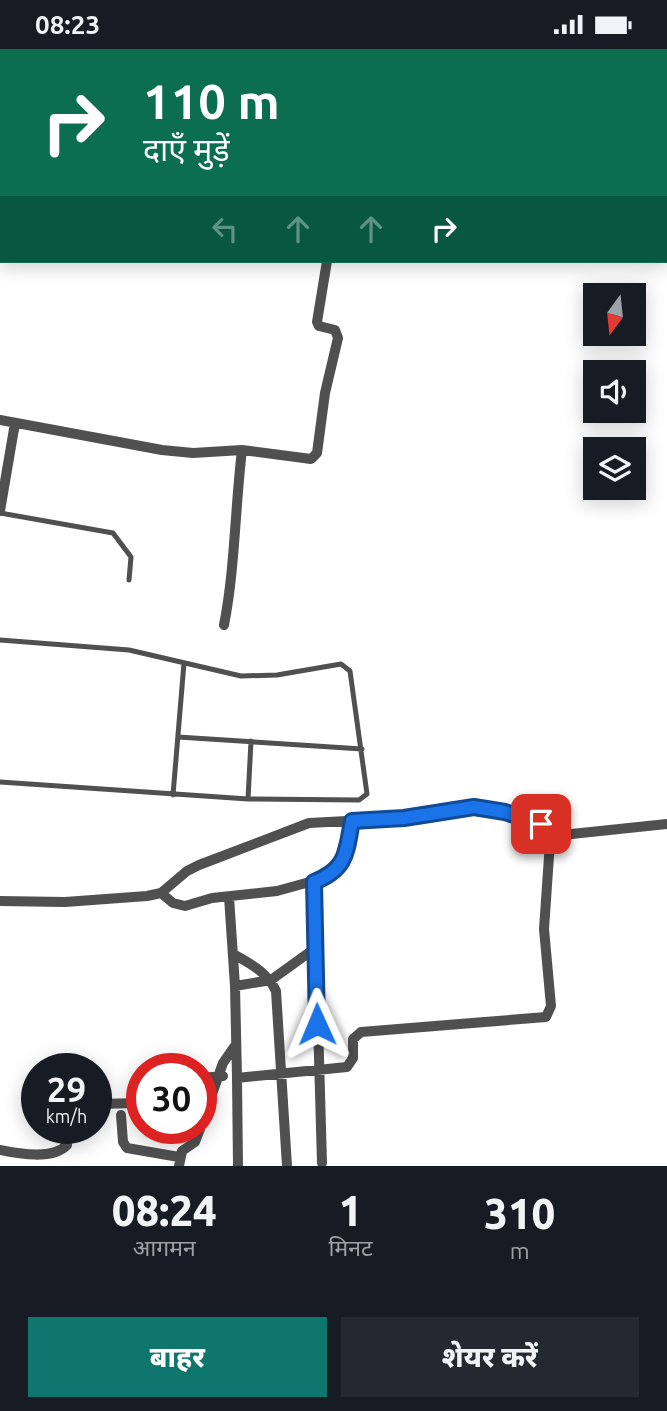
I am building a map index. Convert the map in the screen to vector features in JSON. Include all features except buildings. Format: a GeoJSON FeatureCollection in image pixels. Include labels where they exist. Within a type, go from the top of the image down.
{"type":"FeatureCollection","features":[{"type":"Feature","properties":{"kind":"street"},"geometry":{"type":"LineString","coordinates":[[0,420],[162,450],[193,453],[242,450],[311,459],[317,453],[325,393],[338,338],[335,330],[319,326],[317,322],[327,263]]}},
{"type":"Feature","properties":{"kind":"street"},"geometry":{"type":"LineString","coordinates":[[0,512],[15,423]]}},
{"type":"Feature","properties":{"kind":"street"},"geometry":{"type":"LineString","coordinates":[[223,625],[231,582],[230,558],[242,450]]}},
{"type":"Feature","properties":{"kind":"street"},"geometry":{"type":"LineString","coordinates":[[0,901],[65,902],[161,893],[187,871],[309,823],[404,818],[474,807],[505,812],[541,824],[555,836],[667,824]]}},
{"type":"Feature","properties":{"kind":"street"},"geometry":{"type":"LineString","coordinates":[[161,893],[179,905],[314,882],[334,873],[341,865],[352,821]]}},
{"type":"Feature","properties":{"kind":"street"},"geometry":{"type":"LineString","coordinates":[[218,1077],[341,1068],[351,1063],[353,1039],[361,1032],[546,1017],[551,1006],[544,929],[548,850],[555,836]]}},
{"type":"Feature","properties":{"kind":"street"},"geometry":{"type":"LineString","coordinates":[[314,882],[321,1163]]}},
{"type":"Feature","properties":{"kind":"street"},"geometry":{"type":"LineString","coordinates":[[229,897],[235,986],[238,1166]]}},
{"type":"Feature","properties":{"kind":"street"},"geometry":{"type":"LineString","coordinates":[[235,986],[271,979],[314,949]]}},
{"type":"Feature","properties":{"kind":"street"},"geometry":{"type":"LineString","coordinates":[[233,954],[271,979],[279,1009],[280,1073],[287,1166]]}},
{"type":"Feature","properties":{"kind":"street"},"geometry":{"type":"LineString","coordinates":[[217,1080],[234,1047]]}},
{"type":"Feature","properties":{"kind":"street"},"geometry":{"type":"LineString","coordinates":[[121,1115],[123,1142],[127,1148],[179,1162],[182,1151],[192,1144]]}},
{"type":"Feature","properties":{"kind":"street"},"geometry":{"type":"LineString","coordinates":[[0,1150],[25,1155],[58,1152],[67,1144]]}},
{"type":"Feature","properties":{"kind":"lane"},"geometry":{"type":"LineString","coordinates":[[0,512],[107,530],[128,549],[131,557],[129,580]]}},
{"type":"Feature","properties":{"kind":"lane"},"geometry":{"type":"LineString","coordinates":[[0,639],[129,650],[227,674],[253,676],[334,665],[346,666],[362,749],[366,788],[364,798],[248,799],[0,782]]}},
{"type":"Feature","properties":{"kind":"lane"},"geometry":{"type":"LineString","coordinates":[[173,795],[184,663]]}},
{"type":"Feature","properties":{"kind":"lane"},"geometry":{"type":"LineString","coordinates":[[178,737],[362,749]]}},
{"type":"Feature","properties":{"kind":"lane"},"geometry":{"type":"LineString","coordinates":[[248,799],[251,741]]}},
{"type":"Feature","properties":{"kind":"route"},"geometry":{"type":"LineString","coordinates":[[317,1024],[314,882],[334,873],[341,865],[352,821],[404,818],[474,807],[505,812],[541,824]]}}]}
